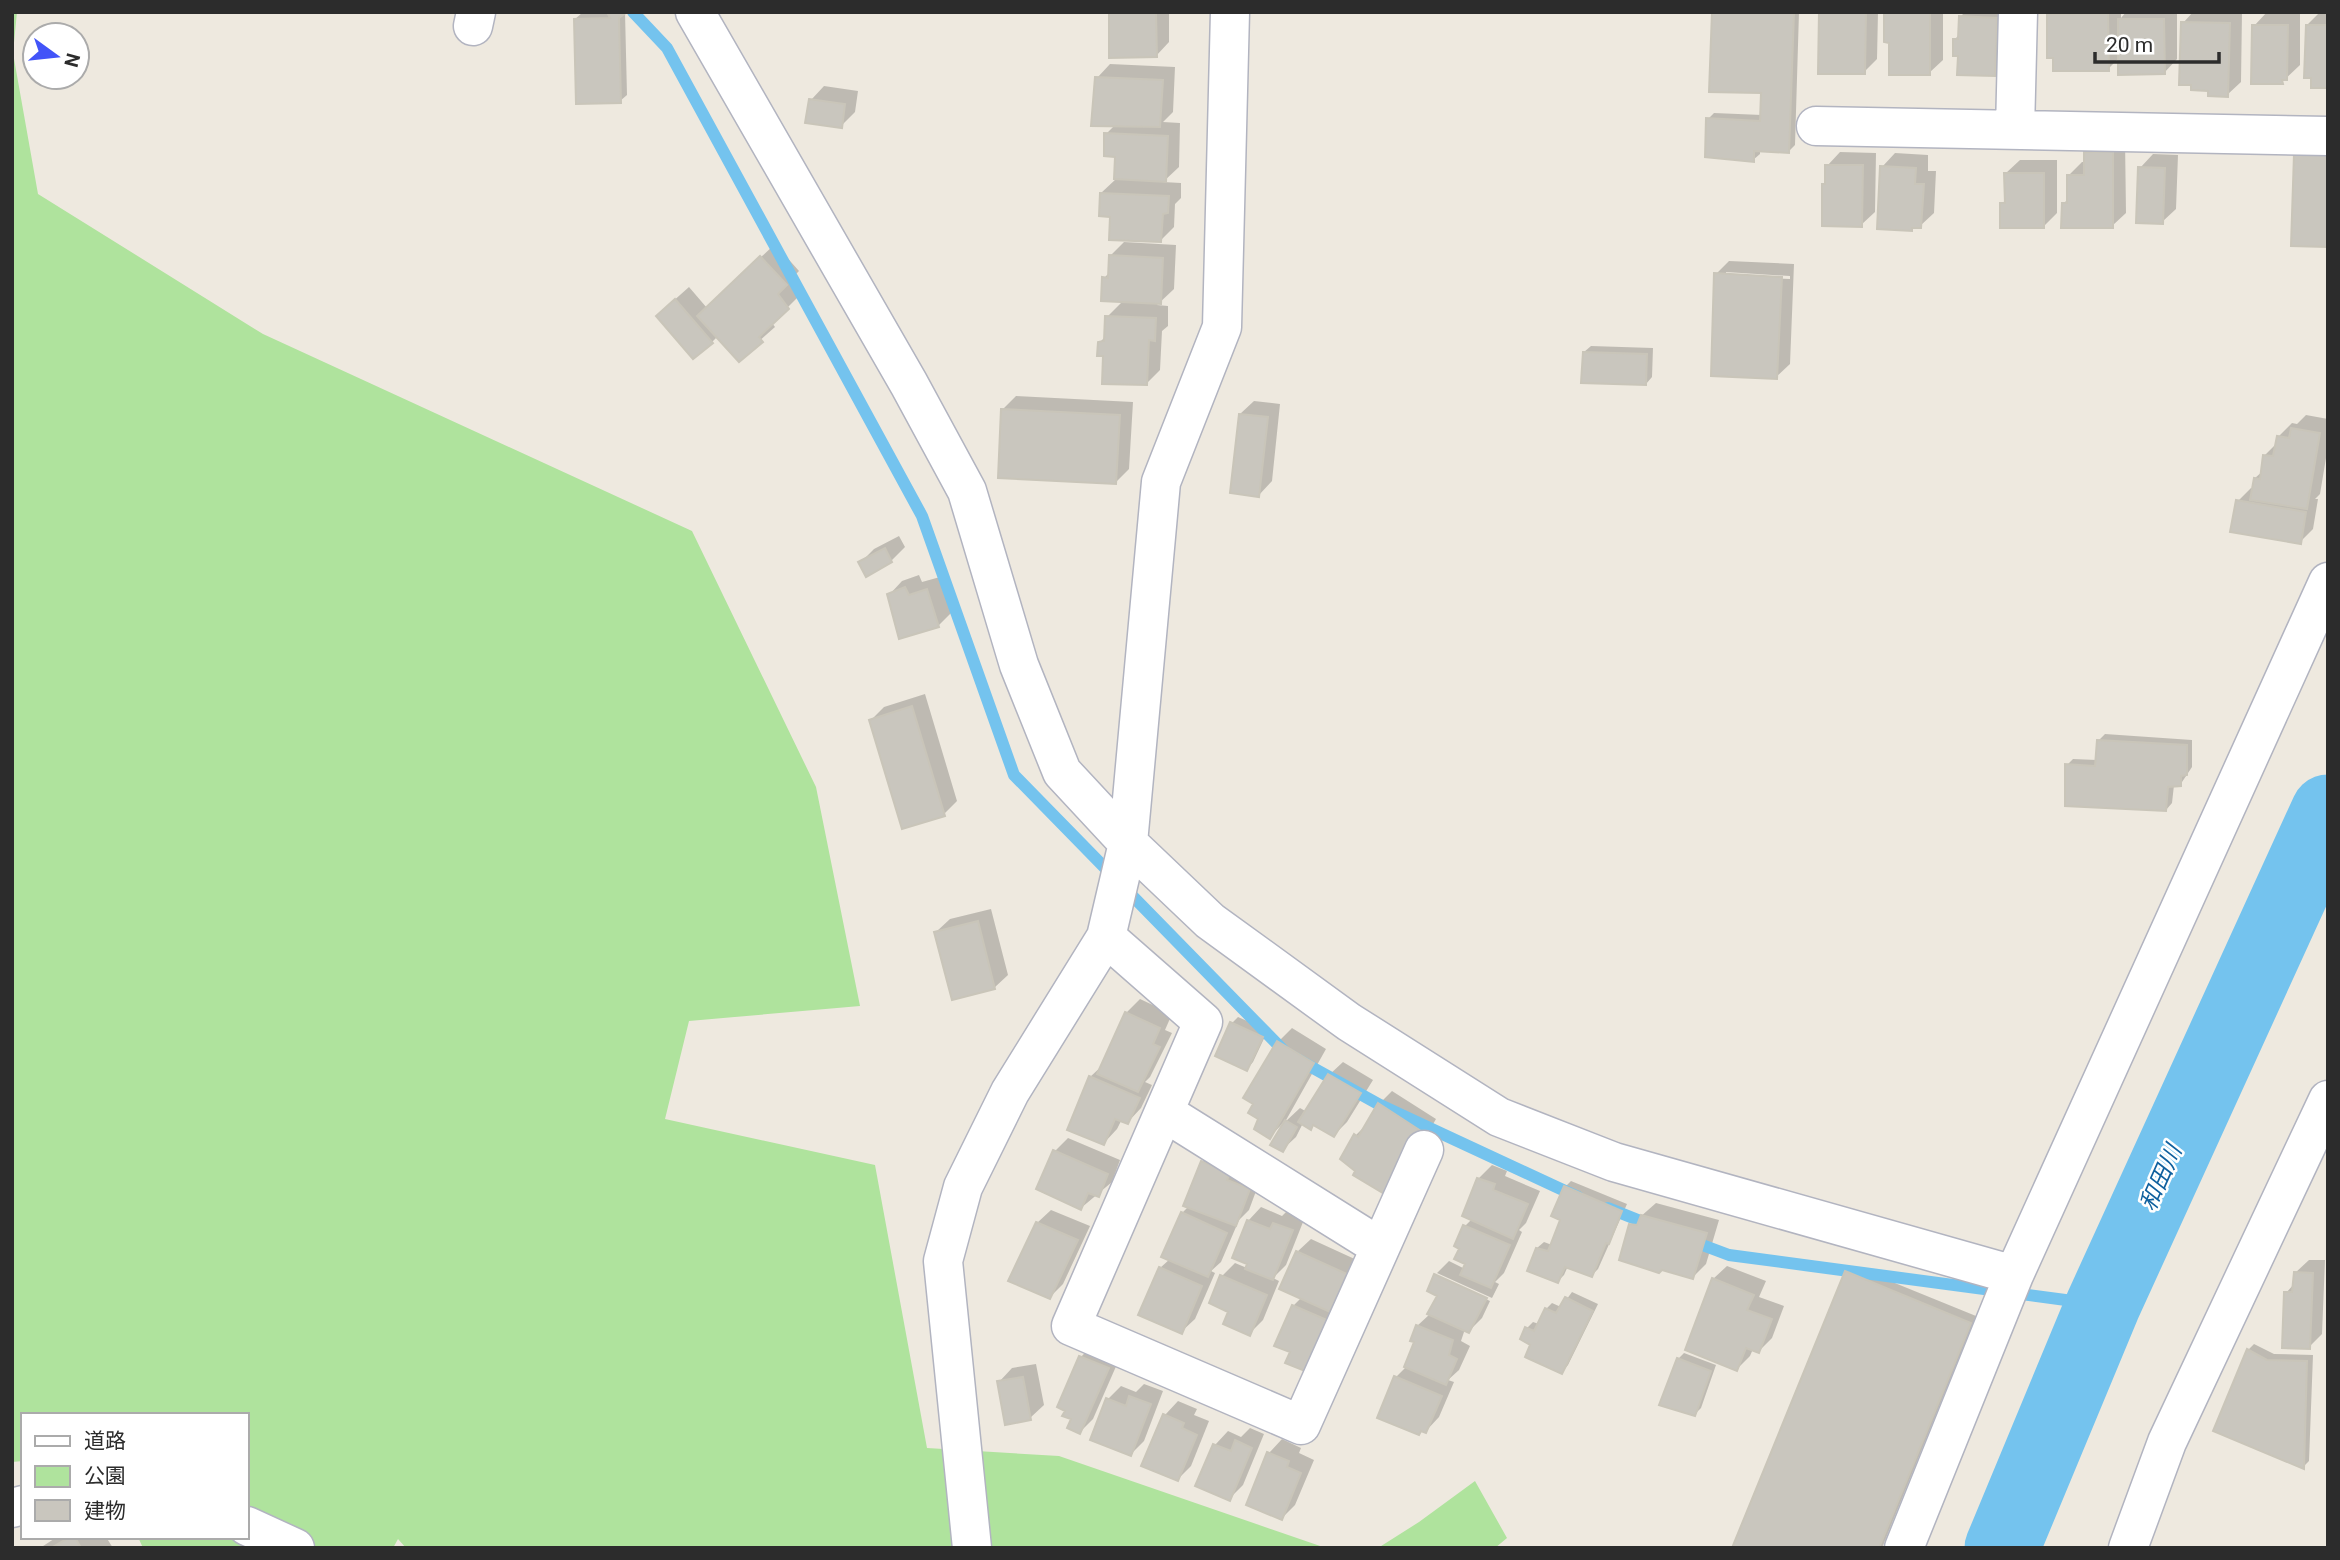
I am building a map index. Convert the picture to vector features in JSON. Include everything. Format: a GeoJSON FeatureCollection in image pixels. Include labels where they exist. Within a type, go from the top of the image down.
{"type":"FeatureCollection","features":[{"type":"Feature","properties":{"kind":"street"},"geometry":{"type":"LineString","coordinates":[[695,12],[909,384],[967,491],[1019,665],[1062,772],[1128,843],[1210,921],[1349,1022],[1499,1117],[1614,1162],[2014,1275]]}},
{"type":"Feature","properties":{"kind":"street"},"geometry":{"type":"LineString","coordinates":[[972,1548],[943,1261],[963,1187],[1010,1092],[1106,937],[1128,843],[1161,482],[1222,327],[1230,12]]}},
{"type":"Feature","properties":{"kind":"street"},"geometry":{"type":"LineString","coordinates":[[2015,130],[2018,12]]}},
{"type":"Feature","properties":{"kind":"street"},"geometry":{"type":"LineString","coordinates":[[1816,126],[2328,136]]}},
{"type":"Feature","properties":{"kind":"street"},"geometry":{"type":"LineString","coordinates":[[1905,1548],[2014,1275],[2328,582]]}},
{"type":"Feature","properties":{"kind":"street"},"geometry":{"type":"LineString","coordinates":[[1106,937],[1203,1022],[1071,1326],[1301,1425],[1424,1150]]}},
{"type":"Feature","properties":{"kind":"street"},"geometry":{"type":"LineString","coordinates":[[2128,1548],[2167,1441],[2328,1100]]}},
{"type":"Feature","properties":{"kind":"street"},"geometry":{"type":"LineString","coordinates":[[1164,1112],[1380,1247]]}},
{"type":"Feature","properties":{"kind":"street"},"geometry":{"type":"LineString","coordinates":[[248,1526],[295,1548]]}},
{"type":"Feature","properties":{"kind":"green space"},"geometry":{"type":"Polygon","coordinates":[[[12,12],[17,12],[13,53],[38,194],[263,334],[692,531],[816,787],[860,1006],[689,1021],[665,1119],[875,1165],[927,1448],[1059,1456],[1326,1548],[406,1548],[398,1539],[393,1548],[143,1548],[139,1539],[248,1539],[248,1413],[21,1413],[21,1461],[12,1462],[12,12]]]}},
{"type":"Feature","properties":{"kind":"green space"},"geometry":{"type":"Polygon","coordinates":[[[1475,1481],[1507,1538],[1495,1548],[1378,1548],[1419,1522],[1475,1481]]]}},
{"type":"Feature","properties":{"kind":"building"},"geometry":{"type":"Polygon","coordinates":[[[607,12],[627,12],[619,18],[621,103],[576,104],[574,19],[610,18],[607,12]]]}},
{"type":"Feature","properties":{"kind":"building"},"geometry":{"type":"Polygon","coordinates":[[[1109,12],[1156,12],[1157,57],[1109,58],[1109,12]]]}},
{"type":"Feature","properties":{"kind":"building"},"geometry":{"type":"Polygon","coordinates":[[[1712,12],[1794,12],[1789,153],[1754,151],[1754,162],[1705,157],[1706,118],[1760,121],[1761,93],[1709,92],[1712,12]]]}},
{"type":"Feature","properties":{"kind":"building"},"geometry":{"type":"Polygon","coordinates":[[[1819,12],[1866,12],[1865,74],[1818,74],[1819,12]]]}},
{"type":"Feature","properties":{"kind":"building"},"geometry":{"type":"Polygon","coordinates":[[[1884,12],[1930,13],[1930,75],[1889,75],[1889,43],[1884,42],[1884,12]]]}},
{"type":"Feature","properties":{"kind":"building"},"geometry":{"type":"Polygon","coordinates":[[[2108,13],[2109,71],[2053,71],[2053,58],[2047,58],[2047,14],[2108,13]]]}},
{"type":"Feature","properties":{"kind":"building"},"geometry":{"type":"Polygon","coordinates":[[[1959,16],[1997,18],[1995,76],[1957,75],[1958,56],[1953,56],[1953,39],[1958,39],[1959,16]]]}},
{"type":"Feature","properties":{"kind":"building"},"geometry":{"type":"Polygon","coordinates":[[[2118,19],[2164,19],[2165,74],[2118,75],[2118,19]]]}},
{"type":"Feature","properties":{"kind":"building"},"geometry":{"type":"Polygon","coordinates":[[[2181,22],[2230,23],[2228,97],[2208,96],[2208,91],[2191,90],[2191,85],[2179,85],[2181,22]]]}},
{"type":"Feature","properties":{"kind":"building"},"geometry":{"type":"Polygon","coordinates":[[[2252,25],[2288,25],[2287,80],[2282,80],[2283,84],[2251,84],[2252,25]]]}},
{"type":"Feature","properties":{"kind":"building"},"geometry":{"type":"Polygon","coordinates":[[[2306,25],[2328,25],[2328,106],[2327,88],[2311,88],[2311,78],[2304,78],[2306,25]]]}},
{"type":"Feature","properties":{"kind":"building"},"geometry":{"type":"Polygon","coordinates":[[[1095,77],[1163,80],[1160,127],[1091,126],[1095,77]]]}},
{"type":"Feature","properties":{"kind":"building"},"geometry":{"type":"Polygon","coordinates":[[[809,99],[845,104],[842,128],[805,123],[809,99]]]}},
{"type":"Feature","properties":{"kind":"building"},"geometry":{"type":"Polygon","coordinates":[[[1104,133],[1168,136],[1166,182],[1114,179],[1115,157],[1104,156],[1104,133]]]}},
{"type":"Feature","properties":{"kind":"building"},"geometry":{"type":"Polygon","coordinates":[[[2084,152],[2113,152],[2113,228],[2061,228],[2062,203],[2067,203],[2067,175],[2084,175],[2084,152]]]}},
{"type":"Feature","properties":{"kind":"building"},"geometry":{"type":"Polygon","coordinates":[[[2294,154],[2328,155],[2327,247],[2291,246],[2294,154]]]}},
{"type":"Feature","properties":{"kind":"building"},"geometry":{"type":"Polygon","coordinates":[[[1825,165],[1863,165],[1862,227],[1822,226],[1825,165]]]}},
{"type":"Feature","properties":{"kind":"building"},"geometry":{"type":"Polygon","coordinates":[[[1880,166],[1916,168],[1915,184],[1924,184],[1921,228],[1912,228],[1912,231],[1877,229],[1880,166]]]}},
{"type":"Feature","properties":{"kind":"building"},"geometry":{"type":"Polygon","coordinates":[[[2138,167],[2165,168],[2163,224],[2136,223],[2138,167]]]}},
{"type":"Feature","properties":{"kind":"building"},"geometry":{"type":"Polygon","coordinates":[[[2004,173],[2044,173],[2044,228],[2000,228],[2000,203],[2005,203],[2004,173]]]}},
{"type":"Feature","properties":{"kind":"building"},"geometry":{"type":"Polygon","coordinates":[[[1100,193],[1169,196],[1168,213],[1163,214],[1161,242],[1109,240],[1110,217],[1099,216],[1100,193]]]}},
{"type":"Feature","properties":{"kind":"building"},"geometry":{"type":"Polygon","coordinates":[[[1109,255],[1163,258],[1161,304],[1101,301],[1102,277],[1108,278],[1109,255]]]}},
{"type":"Feature","properties":{"kind":"building"},"geometry":{"type":"Polygon","coordinates":[[[760,256],[787,285],[778,294],[789,309],[759,337],[763,342],[739,362],[697,316],[760,256]]]}},
{"type":"Feature","properties":{"kind":"building"},"geometry":{"type":"Polygon","coordinates":[[[1714,273],[1782,277],[1777,379],[1711,376],[1714,273]]]}},
{"type":"Feature","properties":{"kind":"building"},"geometry":{"type":"Polygon","coordinates":[[[675,299],[713,343],[693,359],[656,316],[675,299]]]}},
{"type":"Feature","properties":{"kind":"building"},"geometry":{"type":"Polygon","coordinates":[[[1105,316],[1156,318],[1155,341],[1149,340],[1147,385],[1102,384],[1103,356],[1097,356],[1098,342],[1104,341],[1105,316]]]}},
{"type":"Feature","properties":{"kind":"building"},"geometry":{"type":"Polygon","coordinates":[[[1583,352],[1647,354],[1646,385],[1581,383],[1583,352]]]}},
{"type":"Feature","properties":{"kind":"building"},"geometry":{"type":"Polygon","coordinates":[[[1001,409],[1120,415],[1116,484],[998,478],[1001,409]]]}},
{"type":"Feature","properties":{"kind":"building"},"geometry":{"type":"Polygon","coordinates":[[[1239,414],[1268,417],[1259,497],[1230,493],[1239,414]]]}},
{"type":"Feature","properties":{"kind":"building"},"geometry":{"type":"Polygon","coordinates":[[[2291,428],[2320,433],[2307,509],[2250,500],[2254,478],[2260,479],[2263,455],[2273,456],[2277,436],[2289,438],[2291,428]]]}},
{"type":"Feature","properties":{"kind":"building"},"geometry":{"type":"Polygon","coordinates":[[[2236,500],[2306,512],[2301,544],[2230,532],[2236,500]]]}},
{"type":"Feature","properties":{"kind":"building"},"geometry":{"type":"Polygon","coordinates":[[[885,548],[892,562],[866,577],[858,562],[885,548]]]}},
{"type":"Feature","properties":{"kind":"building"},"geometry":{"type":"Polygon","coordinates":[[[905,587],[909,595],[927,589],[939,627],[899,639],[887,594],[905,587]]]}},
{"type":"Feature","properties":{"kind":"building"},"geometry":{"type":"Polygon","coordinates":[[[912,706],[945,816],[902,829],[869,720],[912,706]]]}},
{"type":"Feature","properties":{"kind":"building"},"geometry":{"type":"Polygon","coordinates":[[[2097,740],[2187,745],[2187,775],[2181,776],[2181,786],[2168,787],[2166,811],[2065,806],[2065,764],[2095,766],[2097,740]]]}},
{"type":"Feature","properties":{"kind":"building"},"geometry":{"type":"Polygon","coordinates":[[[978,921],[995,989],[952,1000],[934,932],[978,921]]]}},
{"type":"Feature","properties":{"kind":"building"},"geometry":{"type":"Polygon","coordinates":[[[1125,1012],[1160,1028],[1153,1044],[1160,1047],[1138,1092],[1097,1074],[1125,1012]]]}},
{"type":"Feature","properties":{"kind":"building"},"geometry":{"type":"Polygon","coordinates":[[[1230,1022],[1263,1037],[1247,1071],[1215,1056],[1230,1022]]]}},
{"type":"Feature","properties":{"kind":"building"},"geometry":{"type":"Polygon","coordinates":[[[1277,1041],[1314,1063],[1270,1139],[1254,1129],[1258,1119],[1248,1113],[1253,1104],[1243,1098],[1277,1041]]]}},
{"type":"Feature","properties":{"kind":"building"},"geometry":{"type":"Polygon","coordinates":[[[1328,1074],[1361,1093],[1334,1137],[1313,1125],[1311,1130],[1298,1122],[1328,1074]]]}},
{"type":"Feature","properties":{"kind":"building"},"geometry":{"type":"Polygon","coordinates":[[[1089,1076],[1140,1098],[1128,1124],[1115,1119],[1104,1145],[1067,1130],[1089,1076]]]}},
{"type":"Feature","properties":{"kind":"building"},"geometry":{"type":"Polygon","coordinates":[[[1378,1103],[1424,1133],[1388,1196],[1353,1175],[1355,1171],[1340,1159],[1354,1134],[1358,1137],[1378,1103]]]}},
{"type":"Feature","properties":{"kind":"building"},"geometry":{"type":"Polygon","coordinates":[[[1285,1120],[1297,1127],[1283,1152],[1270,1145],[1285,1120]]]}},
{"type":"Feature","properties":{"kind":"building"},"geometry":{"type":"Polygon","coordinates":[[[1053,1150],[1108,1174],[1099,1197],[1088,1193],[1081,1210],[1036,1189],[1053,1150]]]}},
{"type":"Feature","properties":{"kind":"building"},"geometry":{"type":"Polygon","coordinates":[[[1201,1161],[1230,1173],[1227,1180],[1250,1189],[1236,1226],[1183,1206],[1201,1161]]]}},
{"type":"Feature","properties":{"kind":"building"},"geometry":{"type":"Polygon","coordinates":[[[1477,1178],[1495,1184],[1493,1190],[1528,1204],[1513,1239],[1462,1216],[1477,1178]]]}},
{"type":"Feature","properties":{"kind":"building"},"geometry":{"type":"Polygon","coordinates":[[[1564,1186],[1622,1211],[1592,1277],[1565,1267],[1558,1283],[1527,1271],[1536,1248],[1548,1251],[1560,1220],[1551,1216],[1564,1186]]]}},
{"type":"Feature","properties":{"kind":"building"},"geometry":{"type":"Polygon","coordinates":[[[1181,1212],[1227,1233],[1208,1277],[1161,1257],[1181,1212]]]}},
{"type":"Feature","properties":{"kind":"building"},"geometry":{"type":"Polygon","coordinates":[[[1641,1215],[1707,1233],[1693,1279],[1662,1270],[1659,1273],[1619,1260],[1629,1224],[1637,1225],[1641,1215]]]}},
{"type":"Feature","properties":{"kind":"building"},"geometry":{"type":"Polygon","coordinates":[[[1247,1220],[1270,1229],[1273,1223],[1293,1230],[1273,1280],[1245,1269],[1247,1264],[1232,1258],[1247,1220]]]}},
{"type":"Feature","properties":{"kind":"building"},"geometry":{"type":"Polygon","coordinates":[[[1036,1222],[1078,1240],[1050,1299],[1008,1281],[1036,1222]]]}},
{"type":"Feature","properties":{"kind":"building"},"geometry":{"type":"Polygon","coordinates":[[[1463,1225],[1510,1245],[1491,1288],[1460,1275],[1465,1264],[1454,1259],[1459,1249],[1454,1246],[1463,1225]]]}},
{"type":"Feature","properties":{"kind":"building"},"geometry":{"type":"Polygon","coordinates":[[[1296,1251],[1347,1274],[1330,1312],[1279,1289],[1296,1251]]]}},
{"type":"Feature","properties":{"kind":"building"},"geometry":{"type":"Polygon","coordinates":[[[1159,1267],[1202,1286],[1182,1334],[1138,1315],[1159,1267]]]}},
{"type":"Feature","properties":{"kind":"building"},"geometry":{"type":"Polygon","coordinates":[[[1845,1271],[1971,1323],[1879,1548],[1732,1548],[1845,1271]]]}},
{"type":"Feature","properties":{"kind":"building"},"geometry":{"type":"Polygon","coordinates":[[[2294,1272],[2313,1273],[2310,1349],[2282,1348],[2284,1292],[2292,1292],[2294,1272]]]}},
{"type":"Feature","properties":{"kind":"building"},"geometry":{"type":"Polygon","coordinates":[[[1434,1274],[1487,1298],[1469,1333],[1427,1314],[1437,1296],[1427,1291],[1434,1274]]]}},
{"type":"Feature","properties":{"kind":"building"},"geometry":{"type":"Polygon","coordinates":[[[1220,1275],[1267,1295],[1250,1336],[1223,1324],[1228,1312],[1209,1303],[1220,1275]]]}},
{"type":"Feature","properties":{"kind":"building"},"geometry":{"type":"Polygon","coordinates":[[[1712,1278],[1754,1295],[1747,1310],[1772,1319],[1759,1353],[1746,1348],[1737,1371],[1685,1350],[1712,1278]]]}},
{"type":"Feature","properties":{"kind":"building"},"geometry":{"type":"Polygon","coordinates":[[[1565,1297],[1593,1311],[1562,1374],[1525,1357],[1530,1345],[1520,1339],[1525,1327],[1534,1331],[1545,1308],[1556,1313],[1565,1297]]]}},
{"type":"Feature","properties":{"kind":"building"},"geometry":{"type":"Polygon","coordinates":[[[1292,1305],[1327,1320],[1305,1371],[1285,1363],[1290,1352],[1274,1346],[1292,1305]]]}},
{"type":"Feature","properties":{"kind":"building"},"geometry":{"type":"Polygon","coordinates":[[[1416,1325],[1453,1340],[1449,1355],[1457,1359],[1446,1385],[1404,1367],[1414,1342],[1410,1341],[1416,1325]]]}},
{"type":"Feature","properties":{"kind":"building"},"geometry":{"type":"Polygon","coordinates":[[[2247,1349],[2267,1360],[2307,1361],[2304,1469],[2213,1431],[2247,1349]]]}},
{"type":"Feature","properties":{"kind":"building"},"geometry":{"type":"Polygon","coordinates":[[[1079,1356],[1109,1368],[1080,1434],[1067,1428],[1071,1419],[1062,1416],[1065,1411],[1057,1407],[1079,1356]]]}},
{"type":"Feature","properties":{"kind":"building"},"geometry":{"type":"Polygon","coordinates":[[[1677,1358],[1711,1371],[1695,1416],[1659,1405],[1677,1358]]]}},
{"type":"Feature","properties":{"kind":"building"},"geometry":{"type":"Polygon","coordinates":[[[1394,1376],[1442,1396],[1426,1433],[1421,1431],[1419,1435],[1377,1418],[1394,1376]]]}},
{"type":"Feature","properties":{"kind":"building"},"geometry":{"type":"Polygon","coordinates":[[[1023,1377],[1031,1420],[1005,1425],[997,1381],[1023,1377]]]}},
{"type":"Feature","properties":{"kind":"building"},"geometry":{"type":"Polygon","coordinates":[[[1129,1396],[1151,1404],[1131,1456],[1090,1440],[1106,1398],[1126,1406],[1129,1396]]]}},
{"type":"Feature","properties":{"kind":"building"},"geometry":{"type":"Polygon","coordinates":[[[1163,1414],[1184,1423],[1182,1428],[1197,1435],[1178,1481],[1141,1466],[1163,1414]]]}},
{"type":"Feature","properties":{"kind":"building"},"geometry":{"type":"Polygon","coordinates":[[[1235,1440],[1252,1448],[1230,1501],[1195,1486],[1213,1444],[1231,1451],[1235,1440]]]}},
{"type":"Feature","properties":{"kind":"building"},"geometry":{"type":"Polygon","coordinates":[[[1267,1452],[1289,1461],[1287,1467],[1301,1473],[1282,1520],[1246,1505],[1267,1452]]]}},
{"type":"Feature","properties":{"kind":"building"},"geometry":{"type":"Polygon","coordinates":[[[67,1539],[76,1539],[81,1548],[51,1548],[67,1539]]]}},
{"type":"Feature","properties":{"kind":"waterway"},"geometry":{"type":"LineString","coordinates":[[633,12],[667,48],[922,516],[1014,775],[1286,1053],[1380,1105],[1578,1197]]}},
{"type":"Feature","properties":{"kind":"waterway","name":"和田川"},"geometry":{"type":"LineString","coordinates":[[2002,1548],[2103,1305],[2328,812]]}},
{"type":"Feature","properties":{"kind":"waterway"},"geometry":{"type":"LineString","coordinates":[[1608,1208],[1653,1226]]}},
{"type":"Feature","properties":{"kind":"waterway"},"geometry":{"type":"LineString","coordinates":[[1689,1240],[1729,1255],[2103,1305]]}}]}
